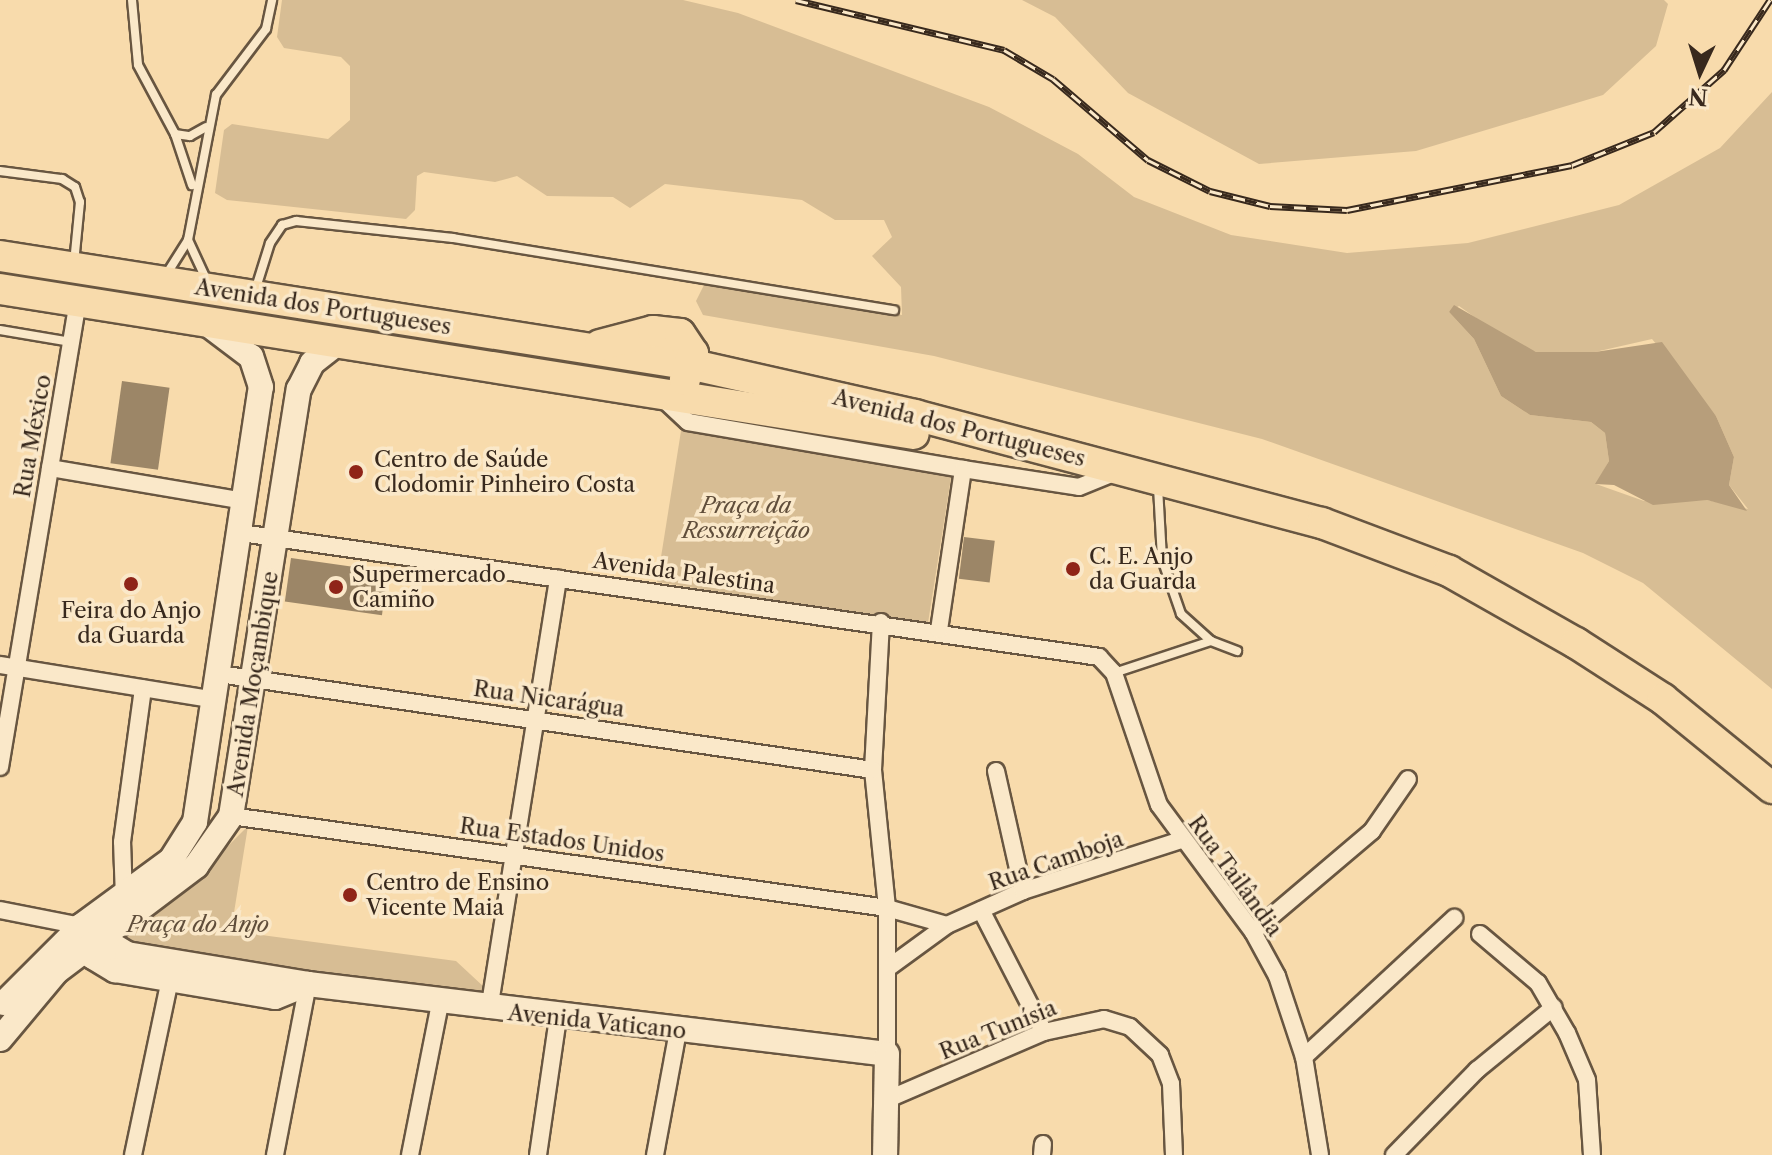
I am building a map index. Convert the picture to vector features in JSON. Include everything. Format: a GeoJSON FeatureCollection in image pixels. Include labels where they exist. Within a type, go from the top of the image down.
{"type":"FeatureCollection","features":[{"type":"Feature","properties":{"kind":"highway","name":"Avenida dos Portugueses"},"geometry":{"type":"LineString","coordinates":[[0,256],[577,347],[671,331],[686,339],[693,365],[1112,466]]}},
{"type":"Feature","properties":{"kind":"highway","name":"Avenida dos Portugueses"},"geometry":{"type":"LineString","coordinates":[[0,289],[1112,466]]}},
{"type":"Feature","properties":{"kind":"highway"},"geometry":{"type":"LineString","coordinates":[[545,374],[593,374],[667,386],[688,377],[693,365]]}},
{"type":"Feature","properties":{"kind":"highway"},"geometry":{"type":"LineString","coordinates":[[1112,466],[1322,523],[1449,571],[1663,699],[1772,788]]}},
{"type":"Feature","properties":{"kind":"main road","name":"Avenida Moçambique"},"geometry":{"type":"LineString","coordinates":[[0,1039],[34,993],[124,898],[171,860],[195,822],[246,501],[259,370],[242,348],[201,319]]}},
{"type":"Feature","properties":{"kind":"main road","name":"Avenida Moçambique"},"geometry":{"type":"LineString","coordinates":[[0,1009],[89,937],[180,882],[231,816],[299,389],[312,363],[340,341]]}},
{"type":"Feature","properties":{"kind":"main road","name":"Avenida Vaticano"},"geometry":{"type":"LineString","coordinates":[[89,937],[102,965],[170,980],[275,997],[308,984]]}},
{"type":"Feature","properties":{"kind":"main road","name":"Avenida Vaticano"},"geometry":{"type":"LineString","coordinates":[[89,937],[127,954],[440,1004],[887,1054]]}},
{"type":"Feature","properties":{"kind":"main road"},"geometry":{"type":"LineString","coordinates":[[885,1155],[887,1054]]}},
{"type":"Feature","properties":{"kind":"street","name":"Rua México"},"geometry":{"type":"LineString","coordinates":[[0,767],[7,666],[50,468],[78,301]]}},
{"type":"Feature","properties":{"kind":"street"},"geometry":{"type":"LineString","coordinates":[[656,392],[688,422],[963,469],[1079,487],[1106,480],[1112,466]]}},
{"type":"Feature","properties":{"kind":"street"},"geometry":{"type":"LineString","coordinates":[[50,468],[246,501]]}},
{"type":"Feature","properties":{"kind":"street"},"geometry":{"type":"LineString","coordinates":[[939,630],[963,469]]}},
{"type":"Feature","properties":{"kind":"street","name":"Avenida Palestina"},"geometry":{"type":"LineString","coordinates":[[241,533],[1090,653],[1114,673]]}},
{"type":"Feature","properties":{"kind":"street"},"geometry":{"type":"LineString","coordinates":[[489,1010],[558,578]]}},
{"type":"Feature","properties":{"kind":"street"},"geometry":{"type":"LineString","coordinates":[[881,622],[873,770],[887,908],[887,1054]]}},
{"type":"Feature","properties":{"kind":"street"},"geometry":{"type":"LineString","coordinates":[[7,666],[215,700]]}},
{"type":"Feature","properties":{"kind":"street","name":"Rua Tailândia"},"geometry":{"type":"LineString","coordinates":[[1114,673],[1146,778],[1181,840],[1253,932],[1277,976],[1304,1057],[1320,1155]]}},
{"type":"Feature","properties":{"kind":"street","name":"Rua Nicarágua"},"geometry":{"type":"LineString","coordinates":[[219,674],[873,770]]}},
{"type":"Feature","properties":{"kind":"street"},"geometry":{"type":"LineString","coordinates":[[124,898],[122,842],[143,688]]}},
{"type":"Feature","properties":{"kind":"street"},"geometry":{"type":"LineString","coordinates":[[996,771],[1023,891]]}},
{"type":"Feature","properties":{"kind":"street"},"geometry":{"type":"LineString","coordinates":[[1253,932],[1372,831],[1408,779]]}},
{"type":"Feature","properties":{"kind":"street","name":"Rua Estados Unidos"},"geometry":{"type":"LineString","coordinates":[[231,816],[887,908]]}},
{"type":"Feature","properties":{"kind":"street","name":"Rua Camboja"},"geometry":{"type":"LineString","coordinates":[[888,968],[947,925],[1023,891],[1181,840]]}},
{"type":"Feature","properties":{"kind":"street"},"geometry":{"type":"LineString","coordinates":[[887,908],[947,925]]}},
{"type":"Feature","properties":{"kind":"street"},"geometry":{"type":"LineString","coordinates":[[0,910],[89,937]]}},
{"type":"Feature","properties":{"kind":"street"},"geometry":{"type":"LineString","coordinates":[[981,910],[1044,1032]]}},
{"type":"Feature","properties":{"kind":"street"},"geometry":{"type":"LineString","coordinates":[[1304,1057],[1454,918]]}},
{"type":"Feature","properties":{"kind":"street"},"geometry":{"type":"LineString","coordinates":[[1480,934],[1538,983],[1554,1007],[1587,1080],[1592,1155]]}},
{"type":"Feature","properties":{"kind":"street"},"geometry":{"type":"LineString","coordinates":[[133,1155],[170,980]]}},
{"type":"Feature","properties":{"kind":"street"},"geometry":{"type":"LineString","coordinates":[[275,1155],[308,984]]}},
{"type":"Feature","properties":{"kind":"street"},"geometry":{"type":"LineString","coordinates":[[410,1155],[440,1004]]}},
{"type":"Feature","properties":{"kind":"street"},"geometry":{"type":"LineString","coordinates":[[1394,1155],[1477,1070],[1554,1007]]}},
{"type":"Feature","properties":{"kind":"street"},"geometry":{"type":"LineString","coordinates":[[538,1155],[558,1018]]}},
{"type":"Feature","properties":{"kind":"street","name":"Rua Tunísia"},"geometry":{"type":"LineString","coordinates":[[886,1100],[1044,1032],[1104,1019],[1147,1038],[1171,1084],[1174,1155]]}},
{"type":"Feature","properties":{"kind":"street"},"geometry":{"type":"LineString","coordinates":[[655,1155],[678,1031]]}},
{"type":"Feature","properties":{"kind":"lane"},"geometry":{"type":"LineString","coordinates":[[132,0],[138,65],[175,134],[193,190]]}},
{"type":"Feature","properties":{"kind":"lane"},"geometry":{"type":"LineString","coordinates":[[160,281],[188,240],[193,190],[206,127],[230,71],[266,29],[272,0]]}},
{"type":"Feature","properties":{"kind":"lane"},"geometry":{"type":"LineString","coordinates":[[175,134],[190,136],[206,127]]}},
{"type":"Feature","properties":{"kind":"lane"},"geometry":{"type":"LineString","coordinates":[[0,171],[62,179],[75,187],[80,202],[74,267]]}},
{"type":"Feature","properties":{"kind":"lane"},"geometry":{"type":"LineString","coordinates":[[254,296],[270,243],[282,225],[296,221],[453,238],[894,310]]}},
{"type":"Feature","properties":{"kind":"lane"},"geometry":{"type":"LineString","coordinates":[[188,240],[211,289]]}},
{"type":"Feature","properties":{"kind":"lane"},"geometry":{"type":"LineString","coordinates":[[0,330],[71,342]]}},
{"type":"Feature","properties":{"kind":"lane"},"geometry":{"type":"LineString","coordinates":[[1158,478],[1157,533],[1167,580],[1181,614],[1211,641],[1237,651]]}},
{"type":"Feature","properties":{"kind":"lane"},"geometry":{"type":"LineString","coordinates":[[1114,673],[1211,641]]}},
{"type":"Feature","properties":{"kind":"green space"},"geometry":{"type":"Polygon","coordinates":[[[282,0],[683,0],[738,13],[989,107],[1078,154],[1134,197],[1231,235],[1347,253],[1468,243],[1619,205],[1720,148],[1772,92],[1772,689],[1643,583],[1583,553],[1262,439],[934,356],[703,315],[696,301],[704,285],[902,315],[901,287],[872,256],[892,237],[884,220],[835,220],[802,200],[665,184],[630,208],[613,197],[547,196],[517,176],[495,182],[424,172],[417,176],[415,210],[406,219],[227,200],[215,193],[224,130],[232,124],[328,139],[350,120],[350,66],[341,57],[284,48],[277,37],[282,0]],[[1459,306],[1449,312],[1474,339],[1501,396],[1530,415],[1591,422],[1605,433],[1609,461],[1596,484],[1644,501],[1707,500],[1748,509],[1729,485],[1734,457],[1716,416],[1652,339],[1595,352],[1536,352],[1508,341],[1459,306]]]}},
{"type":"Feature","properties":{"kind":"green space"},"geometry":{"type":"Polygon","coordinates":[[[1022,0],[1664,0],[1668,4],[1656,46],[1603,95],[1416,151],[1259,164],[1128,93],[1055,17],[1022,0]]]}},
{"type":"Feature","properties":{"kind":"green space","name":"Praça da Ressurreição"},"geometry":{"type":"Polygon","coordinates":[[[681,431],[952,474],[928,625],[657,582],[681,431]]]}},
{"type":"Feature","properties":{"kind":"green space","name":"Praça do Anjo"},"geometry":{"type":"Polygon","coordinates":[[[248,826],[231,931],[456,961],[484,987],[482,1001],[126,947],[127,933],[172,902],[248,826]]]}},
{"type":"Feature","properties":{"kind":"shaded area"},"geometry":{"type":"Polygon","coordinates":[[[1454,305],[1536,352],[1595,352],[1662,342],[1716,416],[1734,457],[1729,485],[1747,511],[1707,500],[1653,505],[1614,485],[1595,484],[1609,461],[1605,433],[1591,422],[1530,415],[1501,396],[1474,339],[1449,312],[1454,305]]]}},
{"type":"Feature","properties":{"kind":"building"},"geometry":{"type":"Polygon","coordinates":[[[122,381],[170,388],[158,470],[110,463],[122,381]]]}},
{"type":"Feature","properties":{"kind":"building"},"geometry":{"type":"Polygon","coordinates":[[[964,537],[995,541],[990,582],[959,579],[964,537]]]}},
{"type":"Feature","properties":{"kind":"building","name":"Supermercado Camiño"},"geometry":{"type":"Polygon","coordinates":[[[291,558],[388,572],[382,615],[285,602],[291,558]]]}},
{"type":"Feature","properties":{"kind":"railway"},"geometry":{"type":"LineString","coordinates":[[796,0],[1004,50],[1053,79],[1148,160],[1210,191],[1270,206],[1347,210],[1572,165],[1654,132],[1724,70],[1770,0]]}},
{"type":"Feature","properties":{"kind":"place","name":"Centro de Saúde Clodomir Pinheiro Costa"},"geometry":{"type":"Point","coordinates":[356,472]}},
{"type":"Feature","properties":{"kind":"place","name":"C. E. Anjo da Guarda"},"geometry":{"type":"Point","coordinates":[1073,569]}},
{"type":"Feature","properties":{"kind":"place","name":"Feira do Anjo da Guarda"},"geometry":{"type":"Point","coordinates":[131,584]}},
{"type":"Feature","properties":{"kind":"place","name":"Supermercado Camiño"},"geometry":{"type":"Point","coordinates":[336,587]}},
{"type":"Feature","properties":{"kind":"place","name":"Centro de Ensino Vicente Maia"},"geometry":{"type":"Point","coordinates":[350,895]}}]}
